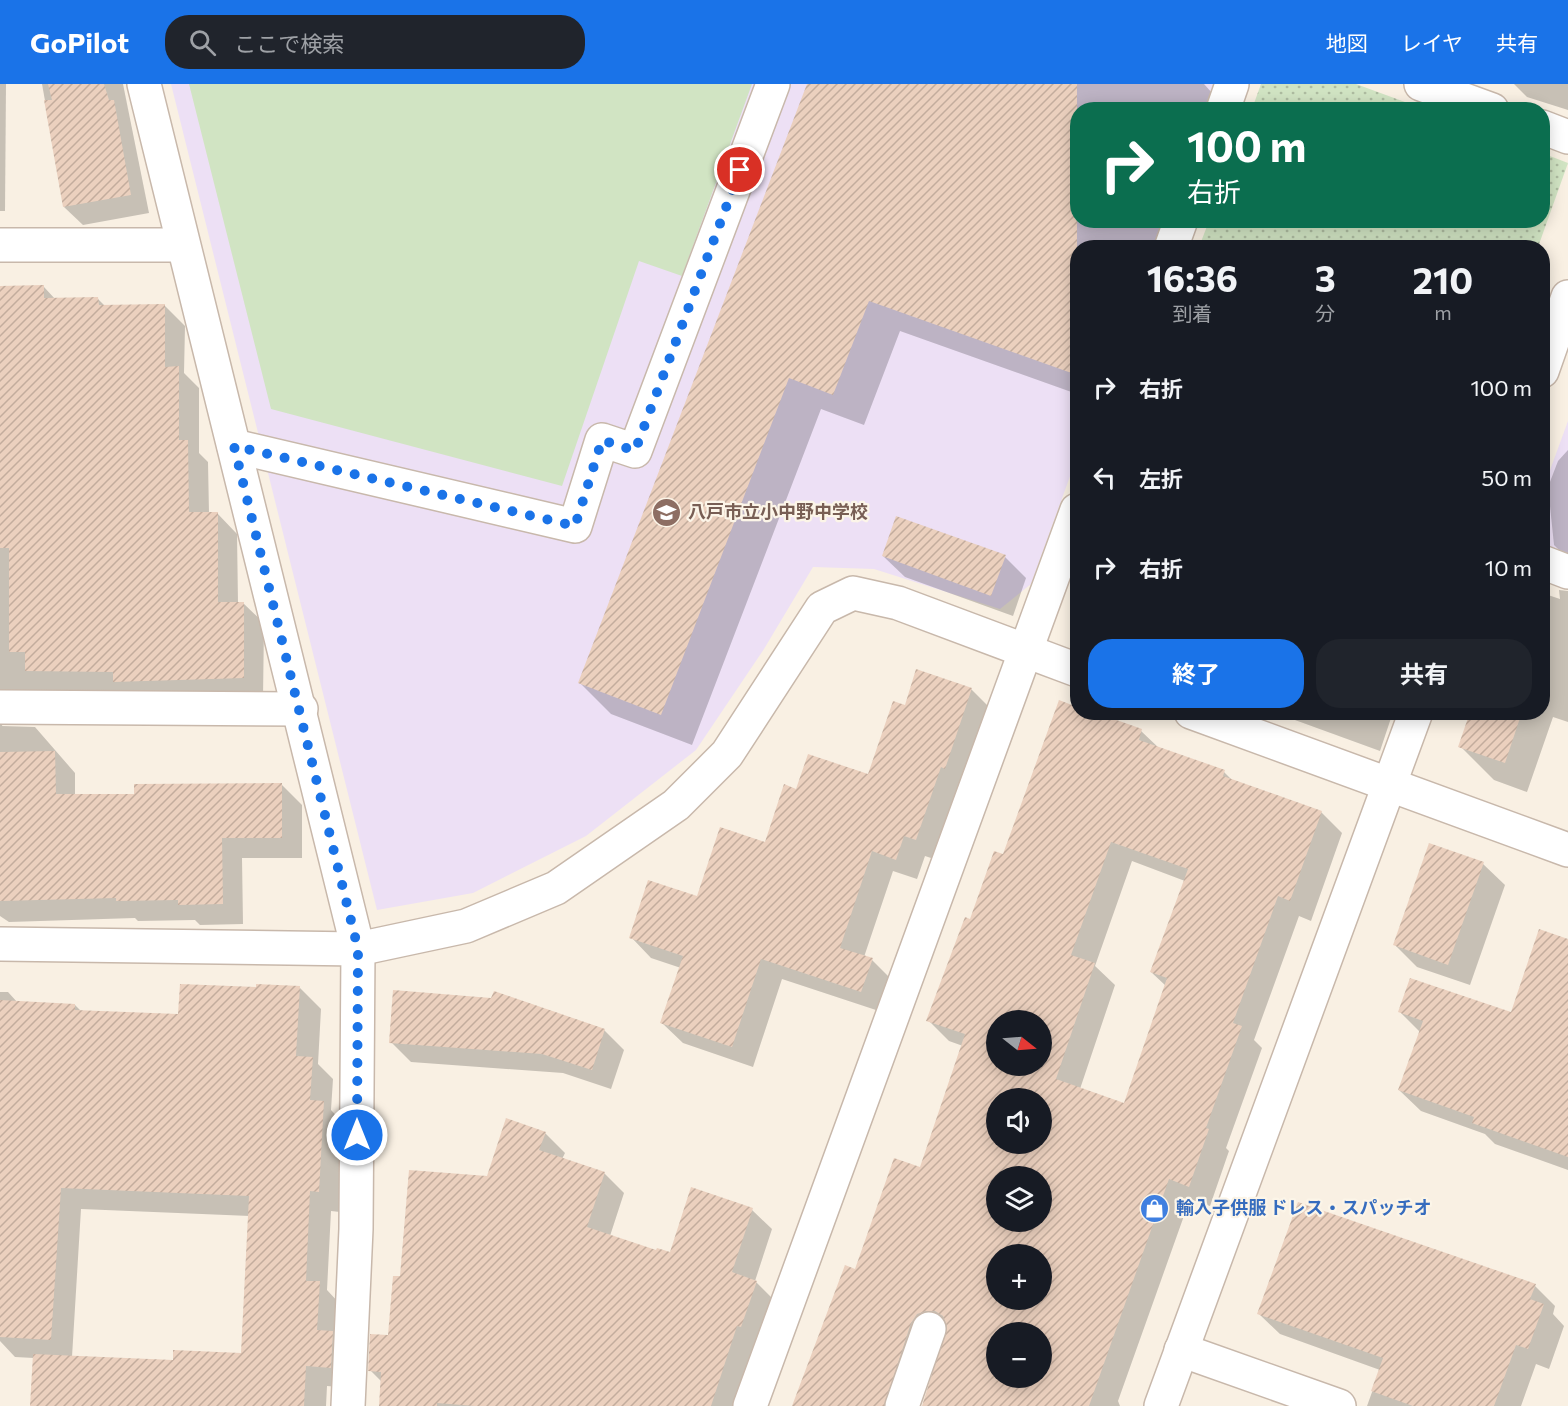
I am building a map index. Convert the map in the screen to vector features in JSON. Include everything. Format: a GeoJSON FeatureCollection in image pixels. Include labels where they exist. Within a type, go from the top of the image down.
{"type":"FeatureCollection","features":[{"type":"Feature","properties":{"kind":"street"},"geometry":{"type":"LineString","coordinates":[[144,84],[301,709],[358,949],[356,1228],[348,1406]]}},
{"type":"Feature","properties":{"kind":"street"},"geometry":{"type":"LineString","coordinates":[[234,446],[575,526],[602,440],[635,451],[773,84]]}},
{"type":"Feature","properties":{"kind":"street"},"geometry":{"type":"LineString","coordinates":[[1226,102],[1232,84]]}},
{"type":"Feature","properties":{"kind":"street"},"geometry":{"type":"LineString","coordinates":[[1421,84],[1470,102]]}},
{"type":"Feature","properties":{"kind":"street"},"geometry":{"type":"LineString","coordinates":[[1550,130],[1568,137]]}},
{"type":"Feature","properties":{"kind":"street"},"geometry":{"type":"LineString","coordinates":[[0,245],[183,245]]}},
{"type":"Feature","properties":{"kind":"street"},"geometry":{"type":"LineString","coordinates":[[1550,348],[1568,297]]}},
{"type":"Feature","properties":{"kind":"street"},"geometry":{"type":"LineString","coordinates":[[750,1406],[1070,529]]}},
{"type":"Feature","properties":{"kind":"street"},"geometry":{"type":"LineString","coordinates":[[1550,565],[1568,572]]}},
{"type":"Feature","properties":{"kind":"street"},"geometry":{"type":"LineString","coordinates":[[0,944],[358,949],[466,926],[556,888],[676,805],[727,754],[822,608],[853,593],[898,603],[1070,668]]}},
{"type":"Feature","properties":{"kind":"street"},"geometry":{"type":"LineString","coordinates":[[0,707],[301,709]]}},
{"type":"Feature","properties":{"kind":"street"},"geometry":{"type":"LineString","coordinates":[[1212,720],[1568,850]]}},
{"type":"Feature","properties":{"kind":"street"},"geometry":{"type":"LineString","coordinates":[[1161,1406],[1413,720]]}},
{"type":"Feature","properties":{"kind":"street"},"geometry":{"type":"LineString","coordinates":[[902,1406],[928,1329]]}},
{"type":"Feature","properties":{"kind":"street"},"geometry":{"type":"LineString","coordinates":[[1181,1350],[1339,1406]]}},
{"type":"Feature","properties":{"kind":"shaded area","name":"八戸市立小中野中学校"},"geometry":{"type":"Polygon","coordinates":[[[171,84],[1213,84],[1207,102],[1070,102],[1070,228],[1160,228],[1156,240],[1070,240],[1070,476],[1031,584],[1000,609],[874,569],[813,567],[764,649],[696,750],[586,836],[473,893],[377,910],[171,84]]]}},
{"type":"Feature","properties":{"kind":"shaded area"},"geometry":{"type":"Polygon","coordinates":[[[1568,421],[1568,553],[1550,546],[1550,470],[1568,421]]]}},
{"type":"Feature","properties":{"kind":"green space"},"geometry":{"type":"Polygon","coordinates":[[[189,84],[752,84],[682,276],[639,261],[562,486],[271,409],[189,84]]]}},
{"type":"Feature","properties":{"kind":"green space"},"geometry":{"type":"Polygon","coordinates":[[[1261,84],[1356,84],[1405,102],[1255,102],[1261,84]]]}},
{"type":"Feature","properties":{"kind":"green space"},"geometry":{"type":"Polygon","coordinates":[[[1550,156],[1568,163],[1550,213],[1550,156]]]}},
{"type":"Feature","properties":{"kind":"green space"},"geometry":{"type":"Polygon","coordinates":[[[1206,228],[1545,228],[1540,240],[1202,240],[1206,228]]]}},
{"type":"Feature","properties":{"kind":"building"},"geometry":{"type":"Polygon","coordinates":[[[48,84],[104,84],[109,100],[114,100],[131,195],[63,207],[44,100],[52,100],[48,84]]]}},
{"type":"Feature","properties":{"kind":"building"},"geometry":{"type":"Polygon","coordinates":[[[807,84],[1077,84],[1077,102],[1070,102],[1070,228],[1077,228],[1077,240],[1070,240],[1070,373],[869,301],[833,395],[789,378],[661,715],[578,683],[807,84]]]}},
{"type":"Feature","properties":{"kind":"building"},"geometry":{"type":"Polygon","coordinates":[[[44,285],[44,298],[98,297],[99,305],[165,304],[165,367],[179,366],[179,440],[188,440],[189,512],[218,512],[218,602],[244,602],[244,678],[113,682],[113,672],[25,671],[25,652],[9,652],[9,548],[0,548],[0,286],[44,285]]]}},
{"type":"Feature","properties":{"kind":"building"},"geometry":{"type":"Polygon","coordinates":[[[896,516],[1006,555],[991,596],[882,556],[896,516]]]}},
{"type":"Feature","properties":{"kind":"building"},"geometry":{"type":"Polygon","coordinates":[[[916,669],[972,688],[945,769],[941,767],[916,840],[904,836],[896,860],[872,851],[840,948],[873,958],[861,992],[761,959],[732,1047],[660,1023],[683,956],[629,938],[648,880],[697,896],[720,827],[765,842],[784,784],[796,789],[808,754],[868,774],[893,701],[905,705],[916,669]]]}},
{"type":"Feature","properties":{"kind":"building"},"geometry":{"type":"Polygon","coordinates":[[[1059,700],[1070,704],[1070,720],[1117,720],[1142,729],[1139,740],[1225,770],[1223,776],[1322,811],[1290,901],[1278,896],[1233,1023],[1242,1026],[1206,1128],[1209,1129],[1189,1187],[1169,1179],[1089,1406],[922,1406],[947,1326],[943,1316],[935,1311],[926,1311],[917,1314],[911,1323],[884,1406],[792,1406],[845,1265],[855,1269],[894,1158],[920,1167],[965,1034],[926,1021],[965,917],[970,919],[994,851],[1003,854],[1059,700]],[[1111,842],[1071,955],[1095,963],[1056,1079],[1124,1103],[1167,978],[1150,972],[1188,869],[1111,842]]]}},
{"type":"Feature","properties":{"kind":"building"},"geometry":{"type":"Polygon","coordinates":[[[1467,720],[1519,720],[1505,763],[1458,747],[1467,720]]]}},
{"type":"Feature","properties":{"kind":"building"},"geometry":{"type":"Polygon","coordinates":[[[55,751],[56,794],[134,794],[134,784],[282,783],[282,838],[222,838],[223,904],[178,905],[178,900],[116,901],[116,898],[0,901],[0,752],[55,751]]]}},
{"type":"Feature","properties":{"kind":"building"},"geometry":{"type":"Polygon","coordinates":[[[1429,843],[1484,862],[1448,965],[1393,945],[1429,843]]]}},
{"type":"Feature","properties":{"kind":"building"},"geometry":{"type":"Polygon","coordinates":[[[1539,929],[1568,939],[1568,1157],[1472,1123],[1474,1117],[1398,1090],[1423,1021],[1398,1012],[1410,978],[1511,1012],[1539,929]]]}},
{"type":"Feature","properties":{"kind":"building"},"geometry":{"type":"Polygon","coordinates":[[[180,984],[300,986],[296,1056],[313,1057],[310,1100],[324,1101],[319,1192],[310,1191],[306,1281],[320,1281],[317,1330],[333,1331],[331,1368],[306,1366],[304,1406],[30,1406],[33,1354],[173,1360],[173,1350],[241,1353],[249,1196],[61,1188],[51,1340],[0,1337],[0,1000],[75,1004],[75,1010],[178,1014],[180,984]]]}},
{"type":"Feature","properties":{"kind":"building"},"geometry":{"type":"Polygon","coordinates":[[[393,990],[491,998],[494,991],[605,1029],[592,1070],[542,1054],[389,1043],[393,990]]]}},
{"type":"Feature","properties":{"kind":"building"},"geometry":{"type":"Polygon","coordinates":[[[506,1118],[546,1132],[539,1150],[605,1172],[587,1227],[656,1250],[657,1248],[670,1252],[691,1187],[753,1208],[732,1272],[757,1281],[741,1327],[737,1326],[711,1406],[475,1406],[437,1403],[437,1406],[379,1406],[381,1372],[368,1371],[370,1334],[388,1335],[393,1276],[400,1276],[409,1170],[487,1176],[506,1118]]]}},
{"type":"Feature","properties":{"kind":"building"},"geometry":{"type":"Polygon","coordinates":[[[1298,1202],[1536,1284],[1530,1299],[1544,1304],[1528,1349],[1516,1345],[1494,1406],[1413,1406],[1371,1391],[1383,1358],[1257,1314],[1298,1202]]]}},
{"type":"Feature","properties":{"kind":"place","name":"八戸市立小中野中学校"},"geometry":{"type":"Point","coordinates":[667,512]}},
{"type":"Feature","properties":{"kind":"place","name":"輸入子供服 ドレス・スパッチオ"},"geometry":{"type":"Point","coordinates":[1155,1208]}},
{"type":"Feature","properties":{"kind":"route"},"geometry":{"type":"LineString","coordinates":[[357,1135],[358,949],[301,709],[234,446],[575,526],[602,440],[635,451],[740,170]]}}]}
